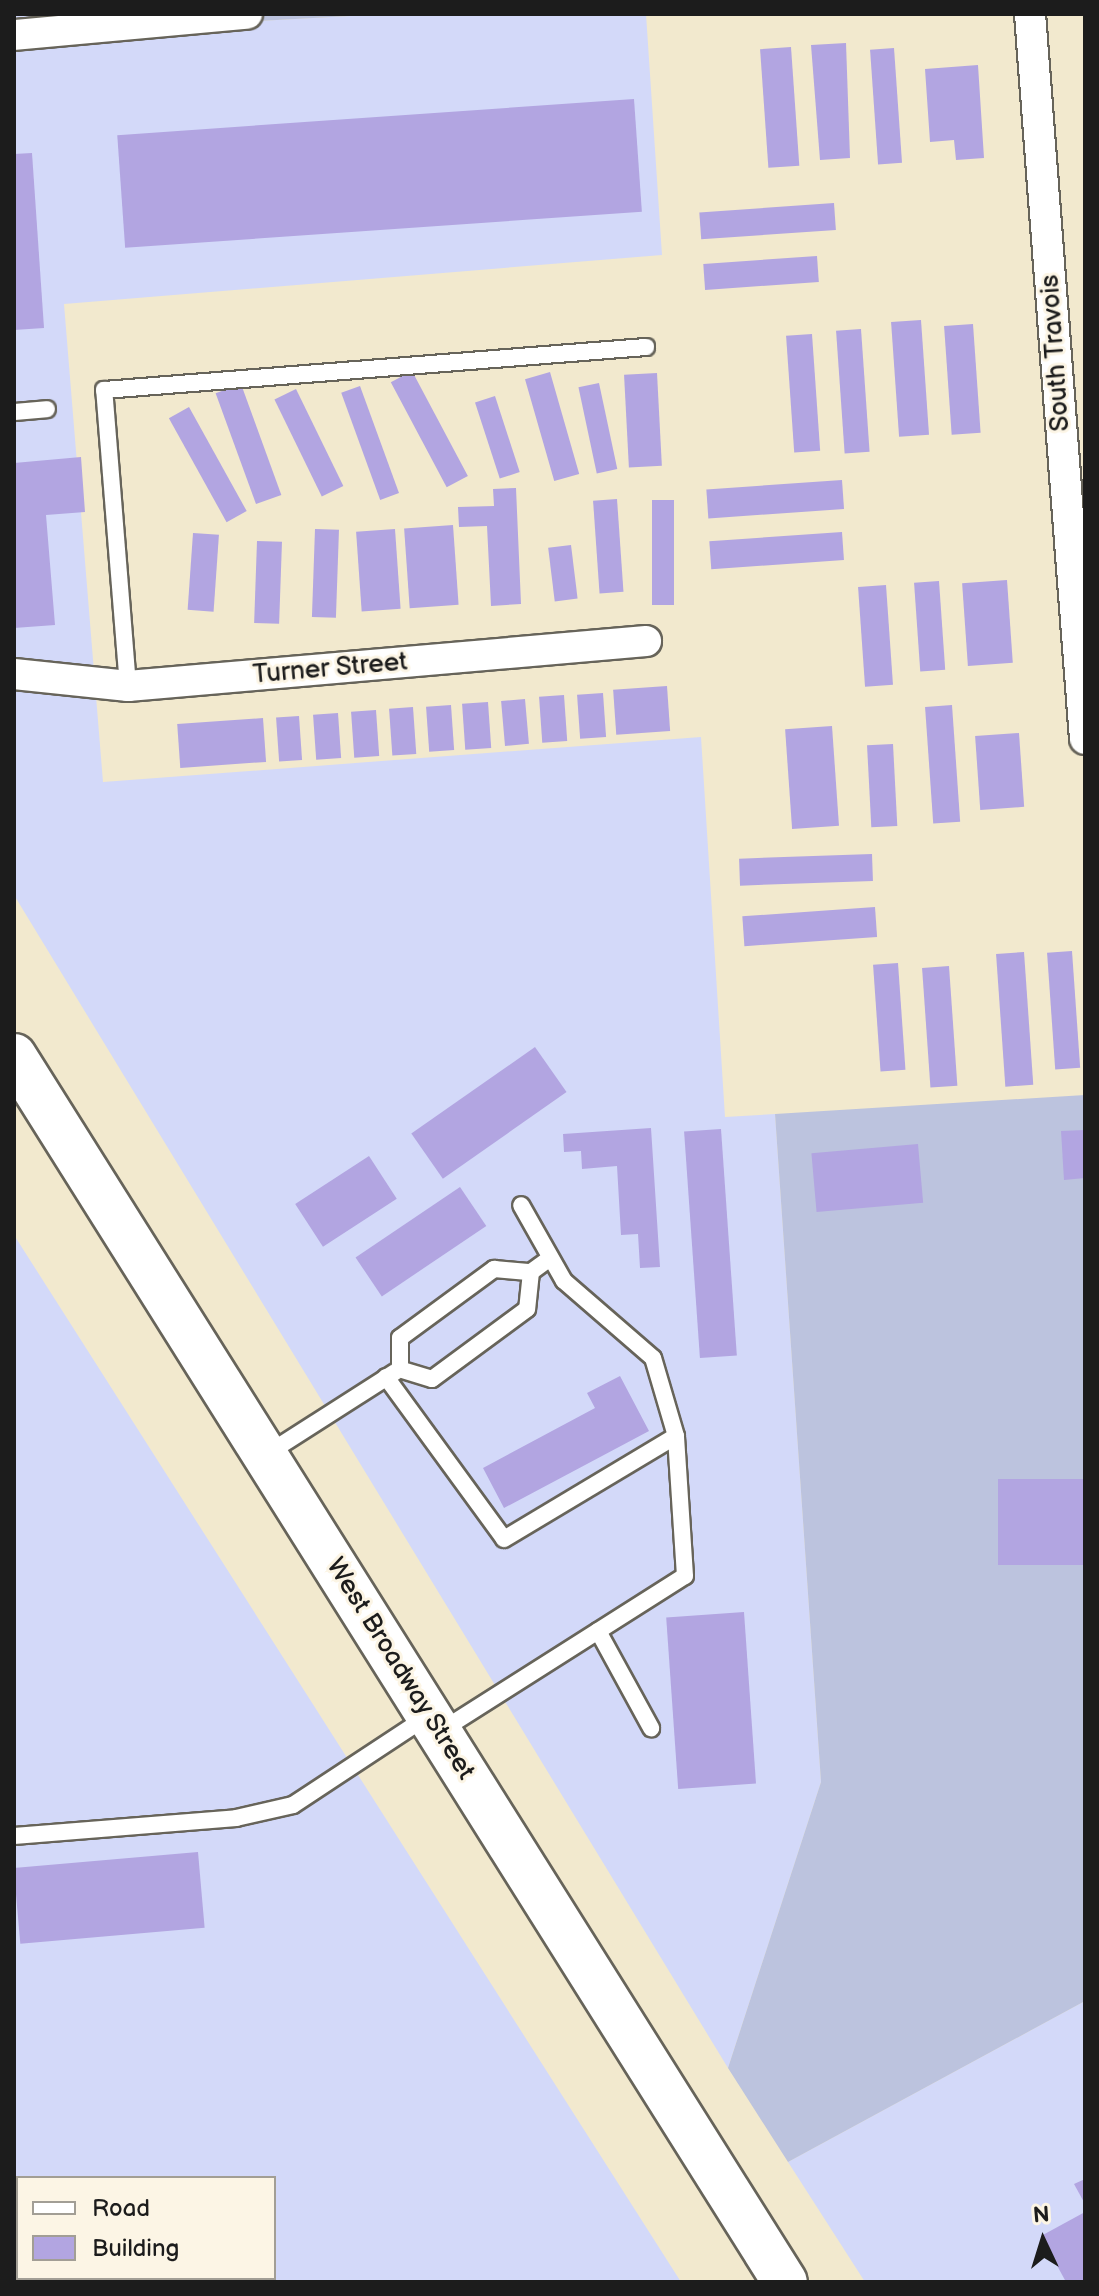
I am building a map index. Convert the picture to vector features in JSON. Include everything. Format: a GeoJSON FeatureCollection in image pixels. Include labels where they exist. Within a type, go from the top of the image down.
{"type":"FeatureCollection","features":[{"type":"Feature","properties":{"kind":"main road","name":"West Broadway Street"},"geometry":{"type":"LineString","coordinates":[[14,1056],[785,2282]]}},
{"type":"Feature","properties":{"kind":"street"},"geometry":{"type":"LineString","coordinates":[[14,35],[52,23],[247,14]]}},
{"type":"Feature","properties":{"kind":"street","name":"South Travois"},"geometry":{"type":"LineString","coordinates":[[1030,14],[1085,739]]}},
{"type":"Feature","properties":{"kind":"street","name":"Turner Street"},"geometry":{"type":"LineString","coordinates":[[14,674],[128,686],[646,641]]}},
{"type":"Feature","properties":{"kind":"lane"},"geometry":{"type":"LineString","coordinates":[[128,686],[104,390],[646,347]]}},
{"type":"Feature","properties":{"kind":"lane"},"geometry":{"type":"LineString","coordinates":[[14,412],[47,409]]}},
{"type":"Feature","properties":{"kind":"lane"},"geometry":{"type":"LineString","coordinates":[[14,1836],[236,1818],[293,1805],[598,1631],[685,1576],[676,1436],[653,1358],[564,1281],[521,1205]]}},
{"type":"Feature","properties":{"kind":"lane"},"geometry":{"type":"LineString","coordinates":[[550,1258],[531,1272],[494,1269],[400,1338],[393,1373],[504,1539],[676,1436]]}},
{"type":"Feature","properties":{"kind":"lane"},"geometry":{"type":"LineString","coordinates":[[265,1455],[393,1373],[432,1379],[527,1309],[531,1272]]}},
{"type":"Feature","properties":{"kind":"lane"},"geometry":{"type":"LineString","coordinates":[[598,1631],[651,1728]]}},
{"type":"Feature","properties":{"kind":"shaded area"},"geometry":{"type":"Polygon","coordinates":[[[14,14],[51,14],[54,32],[386,14],[646,14],[662,255],[64,304],[103,782],[701,737],[725,1117],[775,1114],[821,1782],[728,2068],[14,895],[14,14]]]}},
{"type":"Feature","properties":{"kind":"shaded area"},"geometry":{"type":"Polygon","coordinates":[[[51,14],[386,14],[53,32],[51,14]]]}},
{"type":"Feature","properties":{"kind":"shaded area"},"geometry":{"type":"Polygon","coordinates":[[[1085,1095],[1085,2001],[788,2162],[728,2068],[821,1782],[775,1114],[1085,1095]]]}},
{"type":"Feature","properties":{"kind":"shaded area"},"geometry":{"type":"Polygon","coordinates":[[[14,1235],[681,2282],[14,2282],[14,1235]]]}},
{"type":"Feature","properties":{"kind":"shaded area"},"geometry":{"type":"Polygon","coordinates":[[[1085,2001],[1085,2282],[865,2282],[788,2162],[1085,2001]]]}},
{"type":"Feature","properties":{"kind":"building"},"geometry":{"type":"Polygon","coordinates":[[[846,43],[850,158],[820,160],[811,45],[846,43]]]}},
{"type":"Feature","properties":{"kind":"building"},"geometry":{"type":"Polygon","coordinates":[[[791,47],[799,166],[768,168],[760,49],[791,47]]]}},
{"type":"Feature","properties":{"kind":"building"},"geometry":{"type":"Polygon","coordinates":[[[894,48],[902,163],[878,164],[870,50],[894,48]]]}},
{"type":"Feature","properties":{"kind":"building"},"geometry":{"type":"Polygon","coordinates":[[[978,65],[984,158],[956,160],[954,140],[930,142],[925,69],[978,65]]]}},
{"type":"Feature","properties":{"kind":"building"},"geometry":{"type":"Polygon","coordinates":[[[634,99],[642,212],[125,248],[117,135],[634,99]]]}},
{"type":"Feature","properties":{"kind":"building"},"geometry":{"type":"Polygon","coordinates":[[[32,153],[44,328],[14,330],[14,154],[32,153]]]}},
{"type":"Feature","properties":{"kind":"building"},"geometry":{"type":"Polygon","coordinates":[[[834,203],[836,230],[701,239],[699,212],[834,203]]]}},
{"type":"Feature","properties":{"kind":"building"},"geometry":{"type":"Polygon","coordinates":[[[817,256],[819,282],[705,290],[703,264],[817,256]]]}},
{"type":"Feature","properties":{"kind":"building"},"geometry":{"type":"Polygon","coordinates":[[[921,320],[929,435],[899,437],[891,322],[921,320]]]}},
{"type":"Feature","properties":{"kind":"building"},"geometry":{"type":"Polygon","coordinates":[[[973,324],[981,433],[952,435],[944,326],[973,324]]]}},
{"type":"Feature","properties":{"kind":"building"},"geometry":{"type":"Polygon","coordinates":[[[861,329],[870,452],[845,453],[836,331],[861,329]]]}},
{"type":"Feature","properties":{"kind":"building"},"geometry":{"type":"Polygon","coordinates":[[[812,334],[820,451],[794,453],[786,336],[812,334]]]}},
{"type":"Feature","properties":{"kind":"building"},"geometry":{"type":"Polygon","coordinates":[[[412,371],[468,476],[447,487],[391,382],[412,371]]]}},
{"type":"Feature","properties":{"kind":"building"},"geometry":{"type":"Polygon","coordinates":[[[550,372],[579,474],[554,481],[525,379],[550,372]]]}},
{"type":"Feature","properties":{"kind":"building"},"geometry":{"type":"Polygon","coordinates":[[[657,373],[662,466],[629,468],[624,375],[657,373]]]}},
{"type":"Feature","properties":{"kind":"building"},"geometry":{"type":"Polygon","coordinates":[[[599,383],[617,469],[597,473],[578,387],[599,383]]]}},
{"type":"Feature","properties":{"kind":"building"},"geometry":{"type":"Polygon","coordinates":[[[241,384],[281,495],[256,504],[216,393],[241,384]]]}},
{"type":"Feature","properties":{"kind":"building"},"geometry":{"type":"Polygon","coordinates":[[[360,386],[399,493],[380,500],[341,393],[360,386]]]}},
{"type":"Feature","properties":{"kind":"building"},"geometry":{"type":"Polygon","coordinates":[[[296,389],[343,486],[322,497],[274,400],[296,389]]]}},
{"type":"Feature","properties":{"kind":"building"},"geometry":{"type":"Polygon","coordinates":[[[495,396],[520,472],[500,479],[475,402],[495,396]]]}},
{"type":"Feature","properties":{"kind":"building"},"geometry":{"type":"Polygon","coordinates":[[[189,407],[247,511],[227,522],[169,418],[189,407]]]}},
{"type":"Feature","properties":{"kind":"building"},"geometry":{"type":"Polygon","coordinates":[[[81,457],[85,512],[46,515],[55,625],[14,628],[14,463],[81,457]]]}},
{"type":"Feature","properties":{"kind":"building"},"geometry":{"type":"Polygon","coordinates":[[[842,480],[844,509],[708,518],[706,489],[842,480]]]}},
{"type":"Feature","properties":{"kind":"building"},"geometry":{"type":"Polygon","coordinates":[[[516,488],[521,604],[491,606],[487,526],[459,527],[458,507],[494,506],[493,489],[516,488]]]}},
{"type":"Feature","properties":{"kind":"building"},"geometry":{"type":"Polygon","coordinates":[[[617,499],[623,592],[600,593],[593,501],[617,499]]]}},
{"type":"Feature","properties":{"kind":"building"},"geometry":{"type":"Polygon","coordinates":[[[652,500],[674,500],[674,605],[652,605],[652,500]]]}},
{"type":"Feature","properties":{"kind":"building"},"geometry":{"type":"Polygon","coordinates":[[[453,525],[459,605],[410,608],[404,528],[453,525]]]}},
{"type":"Feature","properties":{"kind":"building"},"geometry":{"type":"Polygon","coordinates":[[[315,529],[339,530],[336,618],[312,617],[315,529]]]}},
{"type":"Feature","properties":{"kind":"building"},"geometry":{"type":"Polygon","coordinates":[[[395,529],[401,609],[362,612],[356,532],[395,529]]]}},
{"type":"Feature","properties":{"kind":"building"},"geometry":{"type":"Polygon","coordinates":[[[842,532],[844,560],[711,569],[709,541],[842,532]]]}},
{"type":"Feature","properties":{"kind":"building"},"geometry":{"type":"Polygon","coordinates":[[[193,533],[219,535],[214,612],[188,610],[193,533]]]}},
{"type":"Feature","properties":{"kind":"building"},"geometry":{"type":"Polygon","coordinates":[[[257,541],[282,542],[279,624],[254,623],[257,541]]]}},
{"type":"Feature","properties":{"kind":"building"},"geometry":{"type":"Polygon","coordinates":[[[571,545],[578,599],[555,601],[548,548],[571,545]]]}},
{"type":"Feature","properties":{"kind":"building"},"geometry":{"type":"Polygon","coordinates":[[[1007,580],[1013,663],[968,666],[962,583],[1007,580]]]}},
{"type":"Feature","properties":{"kind":"building"},"geometry":{"type":"Polygon","coordinates":[[[939,581],[945,670],[920,672],[914,583],[939,581]]]}},
{"type":"Feature","properties":{"kind":"building"},"geometry":{"type":"Polygon","coordinates":[[[886,585],[893,685],[865,687],[858,587],[886,585]]]}},
{"type":"Feature","properties":{"kind":"building"},"geometry":{"type":"Polygon","coordinates":[[[667,686],[670,731],[616,735],[613,690],[667,686]]]}},
{"type":"Feature","properties":{"kind":"building"},"geometry":{"type":"Polygon","coordinates":[[[603,693],[606,737],[580,739],[577,695],[603,693]]]}},
{"type":"Feature","properties":{"kind":"building"},"geometry":{"type":"Polygon","coordinates":[[[564,695],[567,741],[542,743],[539,697],[564,695]]]}},
{"type":"Feature","properties":{"kind":"building"},"geometry":{"type":"Polygon","coordinates":[[[525,699],[529,744],[505,746],[501,701],[525,699]]]}},
{"type":"Feature","properties":{"kind":"building"},"geometry":{"type":"Polygon","coordinates":[[[488,702],[491,748],[465,750],[462,704],[488,702]]]}},
{"type":"Feature","properties":{"kind":"building"},"geometry":{"type":"Polygon","coordinates":[[[451,705],[454,750],[429,752],[426,707],[451,705]]]}},
{"type":"Feature","properties":{"kind":"building"},"geometry":{"type":"Polygon","coordinates":[[[952,705],[960,822],[933,824],[925,707],[952,705]]]}},
{"type":"Feature","properties":{"kind":"building"},"geometry":{"type":"Polygon","coordinates":[[[413,707],[416,754],[392,756],[389,709],[413,707]]]}},
{"type":"Feature","properties":{"kind":"building"},"geometry":{"type":"Polygon","coordinates":[[[376,710],[379,756],[354,758],[351,712],[376,710]]]}},
{"type":"Feature","properties":{"kind":"building"},"geometry":{"type":"Polygon","coordinates":[[[338,713],[341,758],[316,760],[313,715],[338,713]]]}},
{"type":"Feature","properties":{"kind":"building"},"geometry":{"type":"Polygon","coordinates":[[[299,716],[302,760],[279,761],[276,718],[299,716]]]}},
{"type":"Feature","properties":{"kind":"building"},"geometry":{"type":"Polygon","coordinates":[[[263,718],[266,762],[180,768],[177,724],[263,718]]]}},
{"type":"Feature","properties":{"kind":"building"},"geometry":{"type":"Polygon","coordinates":[[[832,726],[839,826],[792,829],[785,729],[832,726]]]}},
{"type":"Feature","properties":{"kind":"building"},"geometry":{"type":"Polygon","coordinates":[[[1019,733],[1024,807],[980,810],[975,736],[1019,733]]]}},
{"type":"Feature","properties":{"kind":"building"},"geometry":{"type":"Polygon","coordinates":[[[893,744],[897,826],[871,827],[867,745],[893,744]]]}},
{"type":"Feature","properties":{"kind":"building"},"geometry":{"type":"Polygon","coordinates":[[[872,854],[873,881],[740,886],[739,859],[872,854]]]}},
{"type":"Feature","properties":{"kind":"building"},"geometry":{"type":"Polygon","coordinates":[[[875,907],[877,937],[744,946],[742,916],[875,907]]]}},
{"type":"Feature","properties":{"kind":"building"},"geometry":{"type":"Polygon","coordinates":[[[1072,951],[1080,1068],[1055,1069],[1047,953],[1072,951]]]}},
{"type":"Feature","properties":{"kind":"building"},"geometry":{"type":"Polygon","coordinates":[[[1024,952],[1033,1085],[1005,1087],[996,954],[1024,952]]]}},
{"type":"Feature","properties":{"kind":"building"},"geometry":{"type":"Polygon","coordinates":[[[898,963],[905,1070],[881,1071],[873,965],[898,963]]]}},
{"type":"Feature","properties":{"kind":"building"},"geometry":{"type":"Polygon","coordinates":[[[949,966],[957,1086],[930,1088],[922,968],[949,966]]]}},
{"type":"Feature","properties":{"kind":"building"},"geometry":{"type":"Polygon","coordinates":[[[535,1047],[567,1092],[443,1179],[411,1134],[535,1047]]]}},
{"type":"Feature","properties":{"kind":"building"},"geometry":{"type":"Polygon","coordinates":[[[651,1128],[660,1267],[640,1268],[638,1234],[621,1235],[617,1166],[582,1169],[581,1151],[564,1152],[563,1134],[651,1128]]]}},
{"type":"Feature","properties":{"kind":"building"},"geometry":{"type":"Polygon","coordinates":[[[721,1129],[737,1355],[700,1358],[684,1132],[721,1129]]]}},
{"type":"Feature","properties":{"kind":"building"},"geometry":{"type":"Polygon","coordinates":[[[1085,1130],[1085,1178],[1064,1180],[1061,1131],[1085,1130]]]}},
{"type":"Feature","properties":{"kind":"building"},"geometry":{"type":"Polygon","coordinates":[[[918,1144],[923,1203],[817,1212],[811,1153],[918,1144]]]}},
{"type":"Feature","properties":{"kind":"building"},"geometry":{"type":"Polygon","coordinates":[[[369,1156],[397,1199],[323,1247],[295,1204],[369,1156]]]}},
{"type":"Feature","properties":{"kind":"building"},"geometry":{"type":"Polygon","coordinates":[[[460,1187],[486,1226],[382,1296],[356,1257],[460,1187]]]}},
{"type":"Feature","properties":{"kind":"building"},"geometry":{"type":"Polygon","coordinates":[[[620,1376],[649,1431],[504,1508],[483,1468],[595,1408],[587,1393],[620,1376]]]}},
{"type":"Feature","properties":{"kind":"building"},"geometry":{"type":"Polygon","coordinates":[[[998,1479],[1085,1479],[1085,1565],[998,1565],[998,1479]]]}},
{"type":"Feature","properties":{"kind":"building"},"geometry":{"type":"Polygon","coordinates":[[[744,1612],[756,1784],[678,1789],[666,1617],[744,1612]]]}},
{"type":"Feature","properties":{"kind":"building"},"geometry":{"type":"Polygon","coordinates":[[[198,1852],[205,1928],[20,1944],[14,1868],[198,1852]]]}},
{"type":"Feature","properties":{"kind":"building"},"geometry":{"type":"Polygon","coordinates":[[[1085,2179],[1085,2204],[1074,2184],[1085,2179]]]}},
{"type":"Feature","properties":{"kind":"building"},"geometry":{"type":"Polygon","coordinates":[[[1085,2212],[1085,2282],[1066,2282],[1041,2236],[1085,2212]]]}}]}
